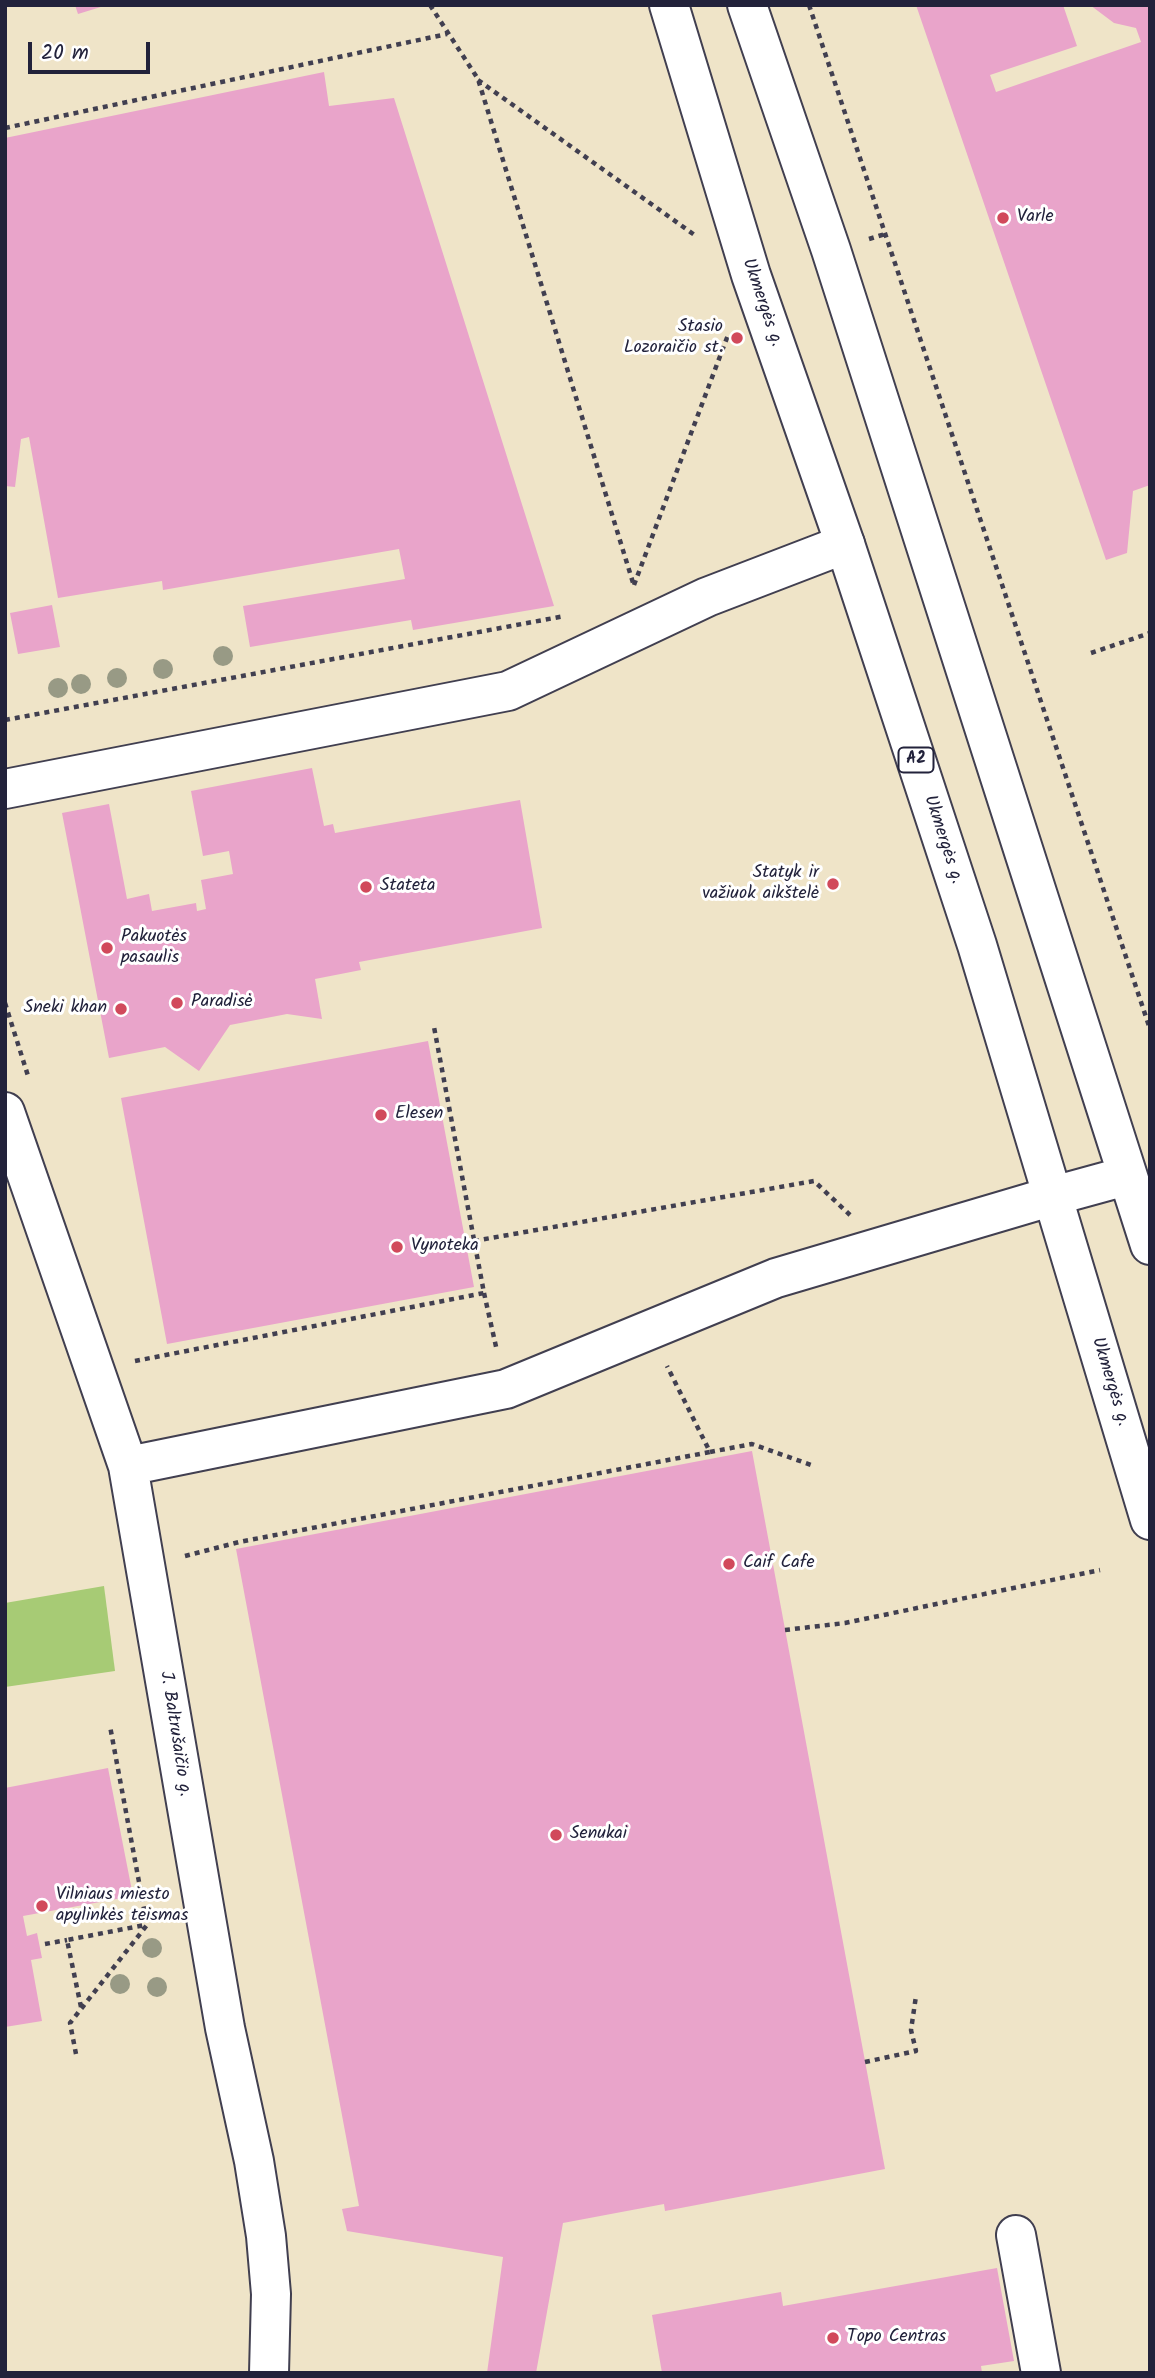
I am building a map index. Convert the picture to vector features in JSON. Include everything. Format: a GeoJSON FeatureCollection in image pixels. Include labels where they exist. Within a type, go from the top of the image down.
{"type":"FeatureCollection","features":[{"type":"Feature","properties":{"kind":"main road","name":"Ukmergės g."},"geometry":{"type":"LineString","coordinates":[[669,5],[751,275],[845,544],[977,945],[1150,1520]]}},
{"type":"Feature","properties":{"kind":"main road"},"geometry":{"type":"LineString","coordinates":[[747,5],[831,250],[1150,1245]]}},
{"type":"Feature","properties":{"kind":"main road"},"geometry":{"type":"LineString","coordinates":[[5,789],[508,691],[707,597],[845,544]]}},
{"type":"Feature","properties":{"kind":"main road","name":"J. Baltrušaičio g."},"geometry":{"type":"LineString","coordinates":[[19,1099],[97,1372],[128,1466],[225,2028],[254,2161],[266,2236],[271,2294],[269,2373]]}},
{"type":"Feature","properties":{"kind":"main road"},"geometry":{"type":"LineString","coordinates":[[128,1466],[506,1389],[776,1278],[1126,1176]]}},
{"type":"Feature","properties":{"kind":"main road"},"geometry":{"type":"LineString","coordinates":[[1016,2235],[1041,2373]]}},
{"type":"Feature","properties":{"kind":"path"},"geometry":{"type":"LineString","coordinates":[[430,5],[478,79],[634,585],[638,603],[613,643]]}},
{"type":"Feature","properties":{"kind":"path"},"geometry":{"type":"LineString","coordinates":[[809,5],[1150,1029]]}},
{"type":"Feature","properties":{"kind":"path"},"geometry":{"type":"LineString","coordinates":[[5,128],[447,34]]}},
{"type":"Feature","properties":{"kind":"path"},"geometry":{"type":"LineString","coordinates":[[478,79],[751,275],[634,585]]}},
{"type":"Feature","properties":{"kind":"path"},"geometry":{"type":"LineString","coordinates":[[5,720],[576,614]]}},
{"type":"Feature","properties":{"kind":"path"},"geometry":{"type":"LineString","coordinates":[[1091,653],[1150,633]]}},
{"type":"Feature","properties":{"kind":"path"},"geometry":{"type":"LineString","coordinates":[[5,1003],[19,1099]]}},
{"type":"Feature","properties":{"kind":"path"},"geometry":{"type":"LineString","coordinates":[[434,1027],[484,1293],[506,1389]]}},
{"type":"Feature","properties":{"kind":"path"},"geometry":{"type":"LineString","coordinates":[[474,1241],[814,1181],[852,1217]]}},
{"type":"Feature","properties":{"kind":"path"},"geometry":{"type":"LineString","coordinates":[[97,1372],[160,1354],[484,1293]]}},
{"type":"Feature","properties":{"kind":"path"},"geometry":{"type":"LineString","coordinates":[[650,1331],[710,1452]]}},
{"type":"Feature","properties":{"kind":"path"},"geometry":{"type":"LineString","coordinates":[[146,1566],[239,1542],[752,1444],[814,1466]]}},
{"type":"Feature","properties":{"kind":"path"},"geometry":{"type":"LineString","coordinates":[[785,1630],[845,1623],[1100,1570]]}},
{"type":"Feature","properties":{"kind":"path"},"geometry":{"type":"LineString","coordinates":[[76,2054],[70,2023],[146,1925],[110,1726]]}},
{"type":"Feature","properties":{"kind":"path"},"geometry":{"type":"LineString","coordinates":[[45,1944],[146,1925]]}},
{"type":"Feature","properties":{"kind":"path"},"geometry":{"type":"LineString","coordinates":[[67,1940],[81,2008]]}},
{"type":"Feature","properties":{"kind":"path"},"geometry":{"type":"LineString","coordinates":[[865,2062],[916,2052],[911,2030],[916,1996]]}},
{"type":"Feature","properties":{"kind":"green space"},"geometry":{"type":"Polygon","coordinates":[[[104,1586],[115,1671],[5,1687],[5,1603],[104,1586]]]}},
{"type":"Feature","properties":{"kind":"building"},"geometry":{"type":"Polygon","coordinates":[[[75,5],[104,5],[104,6],[78,14],[75,5]]]}},
{"type":"Feature","properties":{"kind":"building"},"geometry":{"type":"Polygon","coordinates":[[[916,5],[1063,5],[1077,46],[990,75],[996,92],[1141,42],[1136,28],[1114,23],[1090,5],[1150,5],[1150,485],[1133,491],[1127,553],[1106,560],[916,5]]]}},
{"type":"Feature","properties":{"kind":"building"},"geometry":{"type":"Polygon","coordinates":[[[324,72],[329,106],[394,98],[554,606],[413,630],[411,620],[250,647],[243,606],[405,579],[399,549],[163,590],[162,581],[58,598],[29,437],[21,439],[15,487],[5,486],[5,138],[324,72]]]}},
{"type":"Feature","properties":{"kind":"building"},"geometry":{"type":"Polygon","coordinates":[[[52,605],[60,647],[18,654],[10,613],[52,605]]]}},
{"type":"Feature","properties":{"kind":"building"},"geometry":{"type":"Polygon","coordinates":[[[312,768],[324,826],[333,824],[335,833],[520,800],[542,928],[359,962],[361,970],[315,979],[322,1019],[287,1014],[230,1025],[199,1071],[165,1047],[109,1058],[62,813],[109,804],[127,899],[149,894],[152,911],[196,903],[197,911],[206,909],[201,880],[233,874],[229,851],[203,856],[191,791],[312,768]]]}},
{"type":"Feature","properties":{"kind":"building"},"geometry":{"type":"Polygon","coordinates":[[[428,1041],[474,1287],[167,1344],[121,1098],[428,1041]]]}},
{"type":"Feature","properties":{"kind":"building","name":"Senukai"},"geometry":{"type":"Polygon","coordinates":[[[752,1451],[885,2169],[665,2211],[664,2204],[563,2223],[536,2373],[487,2373],[503,2257],[347,2231],[342,2209],[359,2206],[236,1549],[752,1451]]]}},
{"type":"Feature","properties":{"kind":"building","name":"Vilniaus miesto apylinkės teismas"},"geometry":{"type":"Polygon","coordinates":[[[108,1768],[133,1896],[23,1916],[27,1936],[37,1933],[42,1958],[31,1960],[42,2021],[5,2027],[5,1788],[108,1768]]]}},
{"type":"Feature","properties":{"kind":"building","name":"Topo Centras"},"geometry":{"type":"Polygon","coordinates":[[[997,2268],[1014,2361],[981,2366],[982,2373],[662,2373],[652,2315],[781,2292],[783,2306],[997,2268]]]}},
{"type":"Feature","properties":{"kind":"place","name":"Varle"},"geometry":{"type":"Point","coordinates":[1003,218]}},
{"type":"Feature","properties":{"kind":"place","name":"Stasio Lozoraičio st."},"geometry":{"type":"Point","coordinates":[737,338]}},
{"type":"Feature","properties":{"kind":"place","name":"Statyk ir važiuok aikštelė"},"geometry":{"type":"Point","coordinates":[833,884]}},
{"type":"Feature","properties":{"kind":"place","name":"Stateta"},"geometry":{"type":"Point","coordinates":[366,887]}},
{"type":"Feature","properties":{"kind":"place","name":"Pakuotės pasaulis"},"geometry":{"type":"Point","coordinates":[107,948]}},
{"type":"Feature","properties":{"kind":"place","name":"Paradisė"},"geometry":{"type":"Point","coordinates":[177,1003]}},
{"type":"Feature","properties":{"kind":"place","name":"Sneki khan"},"geometry":{"type":"Point","coordinates":[121,1009]}},
{"type":"Feature","properties":{"kind":"place","name":"Elesen"},"geometry":{"type":"Point","coordinates":[381,1115]}},
{"type":"Feature","properties":{"kind":"place","name":"Vynoteka"},"geometry":{"type":"Point","coordinates":[397,1247]}},
{"type":"Feature","properties":{"kind":"place","name":"Caif Cafe"},"geometry":{"type":"Point","coordinates":[729,1564]}},
{"type":"Feature","properties":{"kind":"place","name":"Senukai"},"geometry":{"type":"Point","coordinates":[556,1835]}},
{"type":"Feature","properties":{"kind":"place","name":"Vilniaus miesto apylinkės teismas"},"geometry":{"type":"Point","coordinates":[42,1906]}},
{"type":"Feature","properties":{"kind":"place","name":"Topo Centras"},"geometry":{"type":"Point","coordinates":[833,2338]}}]}
